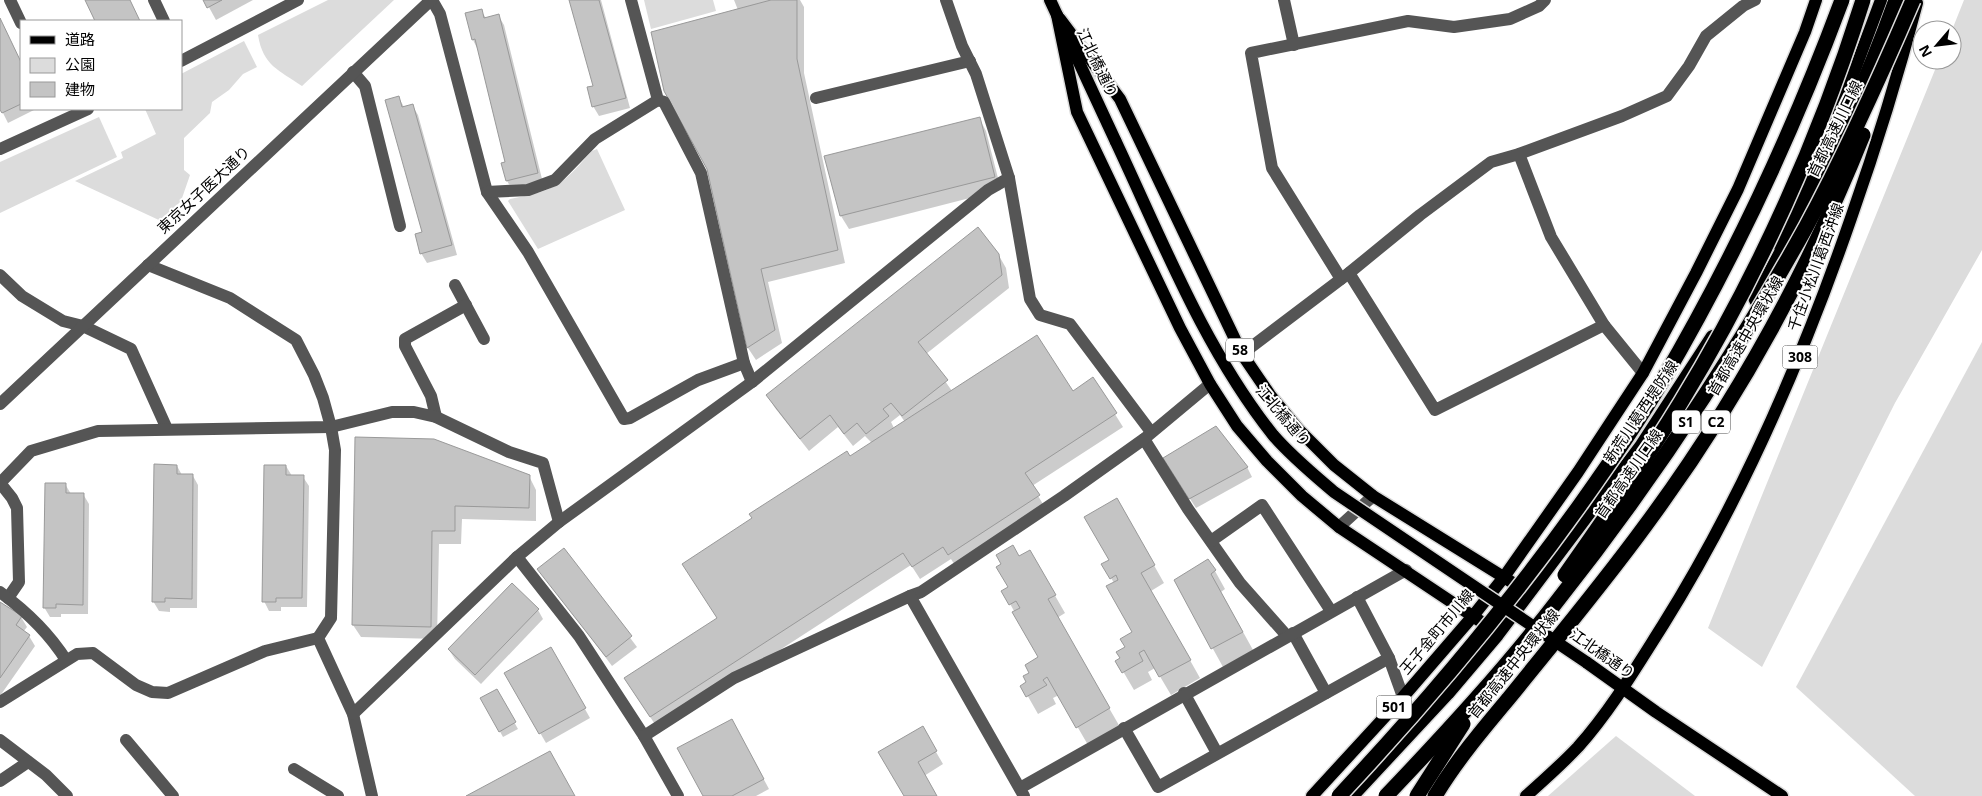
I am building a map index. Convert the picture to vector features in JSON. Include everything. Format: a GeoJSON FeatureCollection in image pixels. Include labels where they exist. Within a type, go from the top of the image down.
{"type":"FeatureCollection","features":[{"type":"Feature","properties":{"kind":"highway","name":"首都高速川口線"},"geometry":{"type":"LineString","coordinates":[[1339,796],[1466,655],[1544,555],[1604,470],[1660,385],[1711,294],[1756,202],[1798,111],[1842,0]]}},
{"type":"Feature","properties":{"kind":"highway","name":"首都高速中央環状線"},"geometry":{"type":"LineString","coordinates":[[1417,796],[1455,736],[1641,465],[1681,402],[1737,304],[1782,210],[1820,121],[1863,0]]}},
{"type":"Feature","properties":{"kind":"highway"},"geometry":{"type":"LineString","coordinates":[[1712,382],[1824,172],[1859,94],[1896,0]]}},
{"type":"Feature","properties":{"kind":"highway","name":"首都高速川口線"},"geometry":{"type":"LineString","coordinates":[[1386,796],[1490,682],[1558,602],[1626,510],[1712,382],[1756,311],[1823,194],[1866,109],[1914,0]]}},
{"type":"Feature","properties":{"kind":"highway","name":"首都高速中央環状線"},"geometry":{"type":"LineString","coordinates":[[1435,796],[1476,739],[1645,526],[1693,458],[1762,349],[1796,284],[1836,200],[1872,112],[1914,0]]}},
{"type":"Feature","properties":{"kind":"main road","name":"江北橋通り"},"geometry":{"type":"LineString","coordinates":[[1050,0],[1208,338],[1236,384],[1275,436],[1306,468],[1334,492],[1782,796]]}},
{"type":"Feature","properties":{"kind":"main road","name":"新荒川葛西堤防線"},"geometry":{"type":"LineString","coordinates":[[1504,577],[1578,472],[1643,373],[1738,189],[1806,32],[1816,0]]}},
{"type":"Feature","properties":{"kind":"main road","name":"新荒川葛西堤防線"},"geometry":{"type":"LineString","coordinates":[[1353,796],[1448,694],[1498,634],[1641,444],[1781,230],[1844,99],[1881,0]]}},
{"type":"Feature","properties":{"kind":"main road","name":"千住小松川葛西沖線"},"geometry":{"type":"LineString","coordinates":[[1622,688],[1683,593],[1709,548],[1737,496],[1794,372],[1820,307],[1869,166],[1902,62],[1918,0]]}},
{"type":"Feature","properties":{"kind":"main road","name":"58"},"geometry":{"type":"LineString","coordinates":[[1057,15],[1120,98],[1242,354],[1270,395],[1298,430],[1334,465],[1373,496],[1529,594]]}},
{"type":"Feature","properties":{"kind":"main road","name":"58"},"geometry":{"type":"LineString","coordinates":[[1057,15],[1077,112],[1180,328],[1210,384],[1237,426],[1267,461],[1302,496],[1339,527],[1406,570],[1498,634]]}},
{"type":"Feature","properties":{"kind":"main road","name":"王子金町市川線"},"geometry":{"type":"LineString","coordinates":[[1312,796],[1403,698],[1504,577]]}},
{"type":"Feature","properties":{"kind":"main road"},"geometry":{"type":"LineString","coordinates":[[1526,796],[1578,747],[1622,688]]}},
{"type":"Feature","properties":{"kind":"street"},"geometry":{"type":"LineString","coordinates":[[10,0],[20,21]]}},
{"type":"Feature","properties":{"kind":"street"},"geometry":{"type":"LineString","coordinates":[[154,0],[164,20]]}},
{"type":"Feature","properties":{"kind":"street"},"geometry":{"type":"LineString","coordinates":[[182,59],[298,0]]}},
{"type":"Feature","properties":{"kind":"street"},"geometry":{"type":"LineString","coordinates":[[431,0],[440,14],[487,192],[528,252],[624,418],[630,418],[698,380],[744,364]]}},
{"type":"Feature","properties":{"kind":"street","name":"東京女子医大通り"},"geometry":{"type":"LineString","coordinates":[[0,404],[353,72],[416,4],[431,0]]}},
{"type":"Feature","properties":{"kind":"street"},"geometry":{"type":"LineString","coordinates":[[631,0],[658,100]]}},
{"type":"Feature","properties":{"kind":"street"},"geometry":{"type":"LineString","coordinates":[[946,0],[962,46],[976,74],[1010,178],[1030,298],[1040,315],[1070,324],[1148,436],[1211,541],[1240,583],[1290,634],[1326,693]]}},
{"type":"Feature","properties":{"kind":"street"},"geometry":{"type":"LineString","coordinates":[[1284,0],[1294,45]]}},
{"type":"Feature","properties":{"kind":"street"},"geometry":{"type":"LineString","coordinates":[[1545,0],[1539,6],[1510,19],[1454,27],[1408,21],[1250,53],[1272,168],[1435,410],[1604,325]]}},
{"type":"Feature","properties":{"kind":"street"},"geometry":{"type":"LineString","coordinates":[[1242,354],[1491,162],[1519,154],[1622,116],[1667,96],[1689,66],[1706,36],[1743,6],[1755,0]]}},
{"type":"Feature","properties":{"kind":"street"},"geometry":{"type":"LineString","coordinates":[[816,98],[970,61]]}},
{"type":"Feature","properties":{"kind":"street"},"geometry":{"type":"LineString","coordinates":[[353,72],[365,86],[400,226]]}},
{"type":"Feature","properties":{"kind":"street"},"geometry":{"type":"LineString","coordinates":[[487,192],[528,190],[554,180],[595,140],[658,100]]}},
{"type":"Feature","properties":{"kind":"street"},"geometry":{"type":"LineString","coordinates":[[658,100],[664,102],[701,173],[744,364],[752,382]]}},
{"type":"Feature","properties":{"kind":"street"},"geometry":{"type":"LineString","coordinates":[[0,149],[67,113],[83,110]]}},
{"type":"Feature","properties":{"kind":"street"},"geometry":{"type":"LineString","coordinates":[[1519,154],[1551,237],[1604,325],[1643,373]]}},
{"type":"Feature","properties":{"kind":"street"},"geometry":{"type":"LineString","coordinates":[[353,714],[517,557],[559,522],[752,382],[988,190],[1010,178]]}},
{"type":"Feature","properties":{"kind":"street"},"geometry":{"type":"LineString","coordinates":[[0,702],[77,654],[93,653],[136,685],[152,692],[168,693],[265,652],[318,638],[332,618],[335,450],[331,426],[314,374],[296,340],[230,298],[148,265]]}},
{"type":"Feature","properties":{"kind":"street"},"geometry":{"type":"LineString","coordinates":[[1,278],[22,296],[63,321],[82,326],[131,349],[167,430]]}},
{"type":"Feature","properties":{"kind":"street"},"geometry":{"type":"LineString","coordinates":[[455,285],[484,339]]}},
{"type":"Feature","properties":{"kind":"street"},"geometry":{"type":"LineString","coordinates":[[436,417],[431,396],[405,346],[405,339],[466,305]]}},
{"type":"Feature","properties":{"kind":"street"},"geometry":{"type":"LineString","coordinates":[[644,736],[734,678],[921,592],[1148,436],[1210,384]]}},
{"type":"Feature","properties":{"kind":"street"},"geometry":{"type":"LineString","coordinates":[[66,660],[56,645],[23,609],[4,595],[19,582],[17,508],[0,483],[31,451],[98,431],[331,426],[392,412],[414,412],[436,417],[509,452],[543,463],[559,522]]}},
{"type":"Feature","properties":{"kind":"street"},"geometry":{"type":"LineString","coordinates":[[1339,527],[1373,496]]}},
{"type":"Feature","properties":{"kind":"street"},"geometry":{"type":"LineString","coordinates":[[1211,541],[1262,505],[1331,611]]}},
{"type":"Feature","properties":{"kind":"street"},"geometry":{"type":"LineString","coordinates":[[517,557],[579,636],[644,736],[678,796]]}},
{"type":"Feature","properties":{"kind":"street"},"geometry":{"type":"LineString","coordinates":[[910,596],[1022,792],[1184,693],[1406,570]]}},
{"type":"Feature","properties":{"kind":"street"},"geometry":{"type":"LineString","coordinates":[[1357,597],[1389,658],[1403,698]]}},
{"type":"Feature","properties":{"kind":"street"},"geometry":{"type":"LineString","coordinates":[[318,638],[353,714],[372,796]]}},
{"type":"Feature","properties":{"kind":"street"},"geometry":{"type":"LineString","coordinates":[[1124,728],[1158,787],[1389,658]]}},
{"type":"Feature","properties":{"kind":"street"},"geometry":{"type":"LineString","coordinates":[[1184,693],[1218,754]]}},
{"type":"Feature","properties":{"kind":"street"},"geometry":{"type":"LineString","coordinates":[[0,740],[46,775],[67,796]]}},
{"type":"Feature","properties":{"kind":"street"},"geometry":{"type":"LineString","coordinates":[[126,740],[173,796]]}},
{"type":"Feature","properties":{"kind":"street"},"geometry":{"type":"LineString","coordinates":[[0,781],[28,762]]}},
{"type":"Feature","properties":{"kind":"street"},"geometry":{"type":"LineString","coordinates":[[294,769],[338,796]]}},
{"type":"Feature","properties":{"kind":"green space"},"geometry":{"type":"Polygon","coordinates":[[[328,0],[394,0],[302,86],[279,71],[268,61],[260,45],[258,35],[328,0]]]}},
{"type":"Feature","properties":{"kind":"green space"},"geometry":{"type":"Polygon","coordinates":[[[644,0],[713,0],[716,11],[651,29],[644,0]]]}},
{"type":"Feature","properties":{"kind":"green space"},"geometry":{"type":"Polygon","coordinates":[[[1964,0],[1982,0],[1982,250],[1895,403],[1762,667],[1708,628],[1935,70],[1962,70],[1962,20],[1956,20],[1964,0]]]}},
{"type":"Feature","properties":{"kind":"green space"},"geometry":{"type":"Polygon","coordinates":[[[244,41],[257,67],[243,74],[229,90],[212,102],[210,113],[184,138],[184,170],[190,175],[181,201],[161,221],[75,181],[123,158],[121,152],[156,134],[145,110],[182,110],[182,73],[244,41]]]}},
{"type":"Feature","properties":{"kind":"green space"},"geometry":{"type":"Polygon","coordinates":[[[99,117],[117,157],[0,213],[0,162],[99,117]]]}},
{"type":"Feature","properties":{"kind":"green space"},"geometry":{"type":"Polygon","coordinates":[[[597,149],[625,210],[538,249],[508,201],[553,187],[572,173],[592,151],[597,149]]]}},
{"type":"Feature","properties":{"kind":"green space"},"geometry":{"type":"Polygon","coordinates":[[[1982,342],[1982,796],[1915,796],[1796,687],[1982,342]]]}},
{"type":"Feature","properties":{"kind":"green space"},"geometry":{"type":"Polygon","coordinates":[[[1616,736],[1695,796],[1548,796],[1616,736]]]}},
{"type":"Feature","properties":{"kind":"building"},"geometry":{"type":"Polygon","coordinates":[[[85,0],[130,0],[140,20],[95,20],[85,0]]]}},
{"type":"Feature","properties":{"kind":"building"},"geometry":{"type":"Polygon","coordinates":[[[203,0],[222,0],[207,8],[203,0]]]}},
{"type":"Feature","properties":{"kind":"building"},"geometry":{"type":"Polygon","coordinates":[[[569,0],[599,0],[626,98],[592,107],[587,87],[593,86],[569,0]]]}},
{"type":"Feature","properties":{"kind":"building"},"geometry":{"type":"Polygon","coordinates":[[[771,0],[797,0],[797,59],[838,250],[761,269],[775,330],[747,348],[707,169],[664,91],[651,32],[771,0]]]}},
{"type":"Feature","properties":{"kind":"building"},"geometry":{"type":"Polygon","coordinates":[[[482,9],[484,18],[499,14],[538,173],[506,181],[501,163],[505,162],[475,39],[472,40],[465,13],[482,9]]]}},
{"type":"Feature","properties":{"kind":"building"},"geometry":{"type":"Polygon","coordinates":[[[0,18],[20,60],[20,104],[2,113],[0,110],[0,18]]]}},
{"type":"Feature","properties":{"kind":"building"},"geometry":{"type":"Polygon","coordinates":[[[399,96],[402,107],[413,104],[452,245],[420,254],[415,234],[422,232],[385,100],[399,96]]]}},
{"type":"Feature","properties":{"kind":"building"},"geometry":{"type":"Polygon","coordinates":[[[980,117],[995,177],[840,216],[824,156],[980,117]]]}},
{"type":"Feature","properties":{"kind":"building"},"geometry":{"type":"Polygon","coordinates":[[[978,227],[999,254],[1002,275],[918,342],[948,380],[902,416],[891,403],[883,409],[889,416],[866,434],[857,423],[844,434],[830,415],[800,439],[766,395],[978,227]]]}},
{"type":"Feature","properties":{"kind":"building"},"geometry":{"type":"Polygon","coordinates":[[[1037,335],[1073,391],[1093,377],[1117,413],[1025,473],[1040,495],[948,555],[943,547],[912,567],[903,553],[650,717],[624,678],[717,618],[682,564],[752,518],[749,514],[847,451],[850,456],[1037,335]]]}},
{"type":"Feature","properties":{"kind":"building"},"geometry":{"type":"Polygon","coordinates":[[[1216,426],[1248,467],[1189,499],[1163,458],[1216,426]]]}},
{"type":"Feature","properties":{"kind":"building"},"geometry":{"type":"Polygon","coordinates":[[[355,437],[434,439],[530,475],[529,508],[455,506],[455,531],[432,531],[431,627],[352,625],[355,437]]]}},
{"type":"Feature","properties":{"kind":"building"},"geometry":{"type":"Polygon","coordinates":[[[154,464],[177,465],[177,474],[193,474],[192,599],[165,598],[165,602],[152,602],[154,464]]]}},
{"type":"Feature","properties":{"kind":"building"},"geometry":{"type":"Polygon","coordinates":[[[264,465],[286,465],[286,475],[304,475],[302,598],[276,598],[276,602],[262,602],[264,465]]]}},
{"type":"Feature","properties":{"kind":"building"},"geometry":{"type":"Polygon","coordinates":[[[45,483],[66,483],[66,493],[84,493],[83,605],[56,604],[56,608],[43,608],[45,483]]]}},
{"type":"Feature","properties":{"kind":"building"},"geometry":{"type":"Polygon","coordinates":[[[1117,498],[1155,565],[1141,573],[1191,660],[1159,677],[1144,650],[1139,653],[1143,661],[1122,673],[1115,661],[1120,658],[1116,652],[1125,647],[1120,639],[1132,632],[1106,586],[1118,580],[1116,575],[1110,579],[1101,564],[1109,560],[1084,517],[1117,498]]]}},
{"type":"Feature","properties":{"kind":"building"},"geometry":{"type":"Polygon","coordinates":[[[1013,545],[1019,556],[1030,550],[1056,595],[1048,599],[1110,708],[1076,728],[1047,677],[1043,680],[1047,685],[1026,697],[1020,686],[1026,682],[1023,676],[1029,673],[1025,665],[1038,657],[1012,612],[1020,608],[1016,601],[1009,605],[1001,591],[1008,587],[996,567],[1001,564],[996,555],[1013,545]]]}},
{"type":"Feature","properties":{"kind":"building"},"geometry":{"type":"Polygon","coordinates":[[[564,548],[632,636],[606,657],[537,569],[564,548]]]}},
{"type":"Feature","properties":{"kind":"building"},"geometry":{"type":"Polygon","coordinates":[[[1208,559],[1216,570],[1211,574],[1243,632],[1211,649],[1174,580],[1208,559]]]}},
{"type":"Feature","properties":{"kind":"building"},"geometry":{"type":"Polygon","coordinates":[[[512,583],[539,609],[475,675],[448,649],[512,583]]]}},
{"type":"Feature","properties":{"kind":"building"},"geometry":{"type":"Polygon","coordinates":[[[0,602],[22,616],[16,625],[30,635],[0,678],[0,602]]]}},
{"type":"Feature","properties":{"kind":"building"},"geometry":{"type":"Polygon","coordinates":[[[551,647],[586,708],[539,734],[504,673],[551,647]]]}},
{"type":"Feature","properties":{"kind":"building"},"geometry":{"type":"Polygon","coordinates":[[[497,689],[516,722],[499,732],[480,698],[497,689]]]}},
{"type":"Feature","properties":{"kind":"building"},"geometry":{"type":"Polygon","coordinates":[[[732,719],[764,779],[732,796],[703,796],[677,748],[732,719]]]}},
{"type":"Feature","properties":{"kind":"building"},"geometry":{"type":"Polygon","coordinates":[[[923,726],[937,751],[918,762],[937,796],[904,796],[878,752],[923,726]]]}},
{"type":"Feature","properties":{"kind":"building"},"geometry":{"type":"Polygon","coordinates":[[[550,751],[575,796],[466,796],[550,751]]]}}]}
